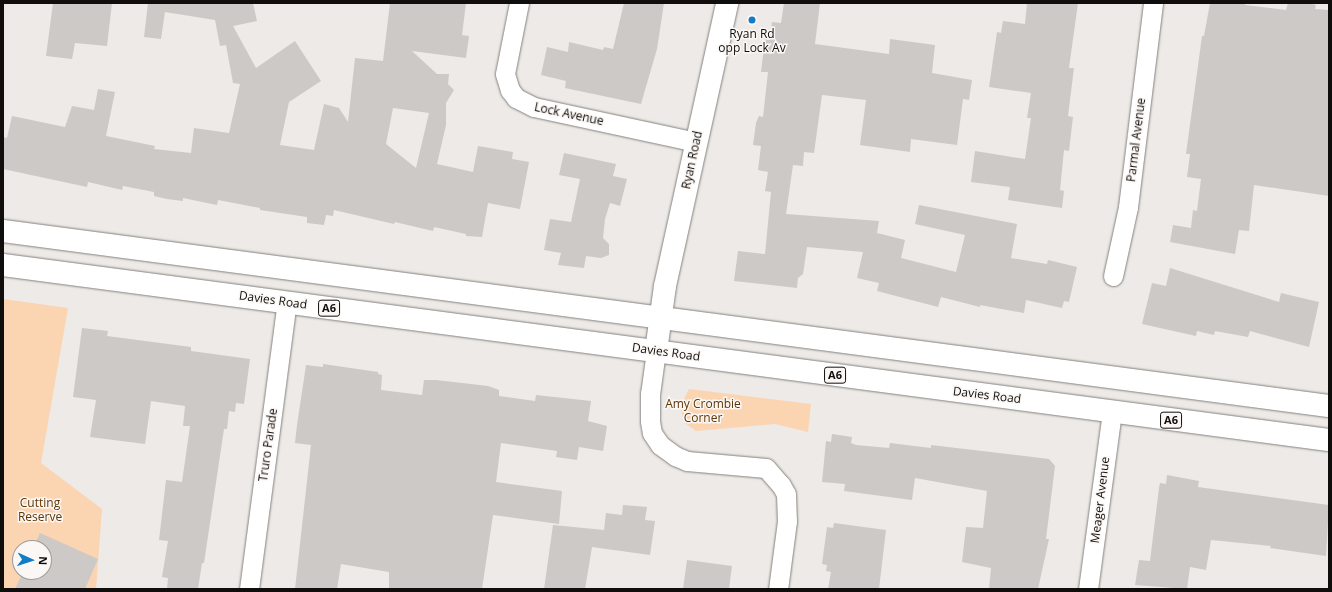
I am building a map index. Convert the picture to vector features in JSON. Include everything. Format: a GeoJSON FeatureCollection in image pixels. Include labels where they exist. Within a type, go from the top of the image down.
{"type":"FeatureCollection","features":[{"type":"Feature","properties":{"kind":"main road","name":"Ryan Road"},"geometry":{"type":"LineString","coordinates":[[656,351],[661,318],[696,142],[727,3]]}},
{"type":"Feature","properties":{"kind":"main road"},"geometry":{"type":"LineString","coordinates":[[3,231],[1329,406]]}},
{"type":"Feature","properties":{"kind":"main road","name":"Davies Road"},"geometry":{"type":"LineString","coordinates":[[3,265],[287,302],[461,327],[656,351],[1329,440]]}},
{"type":"Feature","properties":{"kind":"main road"},"geometry":{"type":"LineString","coordinates":[[1071,372],[1112,411]]}},
{"type":"Feature","properties":{"kind":"street","name":"Lock Avenue"},"geometry":{"type":"LineString","coordinates":[[519,3],[505,74],[510,90],[516,98],[534,107],[696,142]]}},
{"type":"Feature","properties":{"kind":"street","name":"Parmal Avenue"},"geometry":{"type":"LineString","coordinates":[[1113,276],[1128,207],[1153,3]]}},
{"type":"Feature","properties":{"kind":"street","name":"Truro Parade"},"geometry":{"type":"LineString","coordinates":[[249,589],[287,302]]}},
{"type":"Feature","properties":{"kind":"street"},"geometry":{"type":"LineString","coordinates":[[656,351],[650,394],[650,421],[652,433],[660,446],[675,456],[687,461],[766,468],[782,484],[787,505],[787,521],[778,589]]}},
{"type":"Feature","properties":{"kind":"street","name":"Meager Avenue"},"geometry":{"type":"LineString","coordinates":[[1088,589],[1112,411]]}},
{"type":"Feature","properties":{"kind":"green space","name":"Cutting Reserve"},"geometry":{"type":"Polygon","coordinates":[[[3,299],[68,308],[41,463],[102,509],[96,589],[3,589],[3,299]]]}},
{"type":"Feature","properties":{"kind":"green space","name":"Amy Crombie Corner"},"geometry":{"type":"Polygon","coordinates":[[[689,389],[811,404],[808,432],[775,424],[696,431],[686,424],[682,414],[681,405],[689,389]]]}},
{"type":"Feature","properties":{"kind":"building"},"geometry":{"type":"Polygon","coordinates":[[[53,3],[112,3],[107,46],[75,43],[72,59],[46,56],[53,3]]]}},
{"type":"Feature","properties":{"kind":"building"},"geometry":{"type":"Polygon","coordinates":[[[148,3],[253,3],[257,21],[233,26],[256,68],[295,41],[321,81],[289,102],[280,145],[314,150],[324,104],[339,108],[348,122],[355,58],[383,61],[390,3],[466,3],[462,35],[469,36],[466,58],[412,51],[437,74],[449,74],[448,84],[454,90],[446,103],[446,125],[437,164],[473,172],[478,146],[513,152],[512,159],[529,162],[520,209],[488,203],[482,237],[466,236],[466,234],[434,227],[433,231],[395,222],[394,224],[334,210],[333,216],[326,215],[324,225],[307,223],[307,217],[260,210],[260,208],[218,200],[217,205],[183,198],[183,201],[167,199],[154,196],[154,192],[123,186],[122,190],[88,182],[87,187],[3,169],[3,137],[7,138],[12,116],[65,127],[72,106],[94,110],[98,89],[115,92],[106,136],[155,146],[154,149],[191,153],[194,128],[229,133],[240,84],[233,83],[226,45],[220,46],[215,20],[165,12],[161,39],[144,37],[148,3]],[[393,108],[386,144],[416,168],[429,113],[393,108]]]}},
{"type":"Feature","properties":{"kind":"building"},"geometry":{"type":"Polygon","coordinates":[[[624,3],[664,3],[657,49],[641,104],[565,88],[566,81],[541,75],[547,47],[568,52],[569,42],[603,50],[604,47],[613,49],[624,3]]]}},
{"type":"Feature","properties":{"kind":"building"},"geometry":{"type":"Polygon","coordinates":[[[784,3],[820,3],[815,44],[889,54],[890,39],[935,45],[932,73],[972,80],[969,100],[963,99],[957,145],[911,139],[910,152],[860,145],[866,100],[822,95],[814,153],[804,152],[803,166],[793,165],[786,214],[879,221],[877,233],[905,240],[901,258],[956,272],[965,235],[915,224],[919,205],[1017,224],[1011,258],[1047,264],[1048,260],[1077,267],[1069,302],[1064,301],[1062,308],[1026,300],[1024,313],[980,305],[980,307],[941,297],[938,307],[877,291],[879,283],[857,278],[863,252],[807,247],[803,274],[798,278],[797,288],[734,281],[738,251],[765,254],[771,192],[765,191],[768,172],[758,170],[761,146],[753,145],[756,123],[759,116],[763,117],[768,72],[761,72],[765,39],[770,40],[772,22],[781,23],[784,3]]]}},
{"type":"Feature","properties":{"kind":"building"},"geometry":{"type":"Polygon","coordinates":[[[1027,3],[1078,3],[1069,68],[1074,68],[1068,116],[1073,117],[1069,151],[1064,150],[1060,190],[1064,191],[1062,208],[1008,200],[1010,187],[971,182],[975,151],[1025,159],[1031,118],[1027,118],[1031,93],[989,87],[997,32],[1001,33],[1003,21],[1025,24],[1027,3]]]}},
{"type":"Feature","properties":{"kind":"building"},"geometry":{"type":"Polygon","coordinates":[[[1210,3],[1245,3],[1245,5],[1286,10],[1288,3],[1308,3],[1316,5],[1315,9],[1329,10],[1329,196],[1254,185],[1249,231],[1239,230],[1235,254],[1170,242],[1173,225],[1191,228],[1193,210],[1197,211],[1201,179],[1187,177],[1190,154],[1186,154],[1202,36],[1204,36],[1210,3]]]}},
{"type":"Feature","properties":{"kind":"building"},"geometry":{"type":"Polygon","coordinates":[[[564,153],[616,164],[613,176],[627,179],[620,206],[610,203],[605,219],[603,238],[609,244],[609,255],[601,258],[586,256],[584,268],[558,265],[561,253],[544,250],[550,219],[571,222],[580,179],[559,175],[564,153]]]}},
{"type":"Feature","properties":{"kind":"building"},"geometry":{"type":"Polygon","coordinates":[[[1170,268],[1279,302],[1281,293],[1319,302],[1309,347],[1250,331],[1248,337],[1215,331],[1214,335],[1197,331],[1196,336],[1142,324],[1152,283],[1166,286],[1170,268]]]}},
{"type":"Feature","properties":{"kind":"building"},"geometry":{"type":"Polygon","coordinates":[[[82,328],[108,331],[107,336],[191,347],[191,351],[250,359],[244,404],[236,403],[235,412],[229,411],[227,429],[224,429],[204,563],[202,563],[198,589],[167,589],[168,578],[162,577],[168,541],[159,540],[166,480],[182,482],[190,426],[183,426],[185,406],[151,401],[145,444],[90,437],[96,400],[73,397],[82,328]]]}},
{"type":"Feature","properties":{"kind":"building"},"geometry":{"type":"Polygon","coordinates":[[[323,364],[378,372],[378,374],[382,375],[381,390],[422,395],[424,380],[436,380],[488,386],[499,390],[499,396],[535,401],[536,395],[591,401],[588,421],[607,426],[603,451],[579,447],[577,460],[556,457],[557,451],[501,443],[496,482],[562,491],[559,524],[493,515],[482,589],[389,589],[389,572],[341,564],[337,589],[295,589],[311,445],[295,443],[297,425],[306,365],[323,367],[323,364]]]}},
{"type":"Feature","properties":{"kind":"building"},"geometry":{"type":"Polygon","coordinates":[[[832,434],[852,437],[851,443],[856,445],[889,448],[890,443],[931,448],[931,445],[1049,459],[1055,466],[1046,539],[1049,539],[1038,589],[989,589],[991,568],[962,562],[966,527],[983,528],[987,491],[915,478],[912,500],[844,491],[845,484],[822,482],[826,441],[831,442],[832,434]]]}},
{"type":"Feature","properties":{"kind":"building"},"geometry":{"type":"Polygon","coordinates":[[[1167,475],[1199,481],[1198,487],[1329,505],[1326,556],[1270,548],[1271,546],[1211,540],[1206,570],[1190,567],[1187,589],[1135,585],[1139,560],[1150,561],[1159,488],[1160,483],[1166,484],[1167,475]]]}},
{"type":"Feature","properties":{"kind":"building"},"geometry":{"type":"Polygon","coordinates":[[[623,505],[647,507],[645,520],[655,521],[650,555],[592,547],[585,589],[544,589],[553,525],[604,530],[606,513],[622,515],[623,505]]]}},
{"type":"Feature","properties":{"kind":"building"},"geometry":{"type":"Polygon","coordinates":[[[834,523],[886,530],[879,589],[828,589],[831,572],[826,571],[827,565],[822,564],[827,527],[833,528],[834,523]]]}},
{"type":"Feature","properties":{"kind":"building"},"geometry":{"type":"Polygon","coordinates":[[[40,533],[98,559],[85,589],[15,589],[19,580],[52,580],[52,540],[37,540],[40,533]]]}},
{"type":"Feature","properties":{"kind":"building"},"geometry":{"type":"Polygon","coordinates":[[[687,560],[732,566],[729,589],[683,589],[687,560]]]}},
{"type":"Feature","properties":{"kind":"place","name":"Ryan Rd opp Lock Av"},"geometry":{"type":"Point","coordinates":[752,20]}}]}
